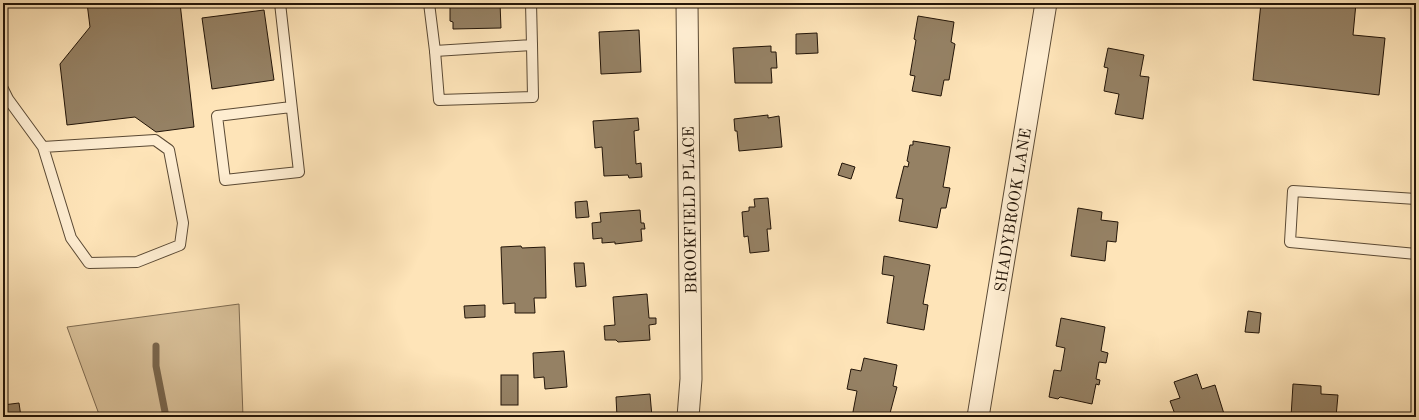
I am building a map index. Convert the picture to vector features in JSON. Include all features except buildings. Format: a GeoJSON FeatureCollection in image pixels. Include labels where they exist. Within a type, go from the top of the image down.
{"type":"FeatureCollection","features":[{"type":"Feature","properties":{"kind":"street","name":"BROOKFIELD PLACE"},"geometry":{"type":"LineString","coordinates":[[687,3],[691,379],[688,417]]}},
{"type":"Feature","properties":{"kind":"street","name":"SHADYBROOK LANE"},"geometry":{"type":"LineString","coordinates":[[978,417],[1046,3]]}},
{"type":"Feature","properties":{"kind":"lane"},"geometry":{"type":"LineString","coordinates":[[280,3],[299,172],[224,180],[217,116],[291,107]]}},
{"type":"Feature","properties":{"kind":"lane"},"geometry":{"type":"LineString","coordinates":[[429,3],[439,100],[533,97],[531,3]]}},
{"type":"Feature","properties":{"kind":"lane"},"geometry":{"type":"LineString","coordinates":[[435,51],[532,45]]}},
{"type":"Feature","properties":{"kind":"lane"},"geometry":{"type":"LineString","coordinates":[[3,89],[8,99],[43,147],[71,238],[89,263],[137,262],[180,245],[182,223],[169,150],[154,140],[43,147]]}},
{"type":"Feature","properties":{"kind":"lane"},"geometry":{"type":"LineString","coordinates":[[1416,199],[1293,191],[1290,242],[1416,254]]}},
{"type":"Feature","properties":{"kind":"shaded area"},"geometry":{"type":"Polygon","coordinates":[[[239,304],[243,417],[100,417],[67,327],[239,304]]]}},
{"type":"Feature","properties":{"kind":"waterway"},"geometry":{"type":"LineString","coordinates":[[156,346],[156,366],[166,417]]}}]}
